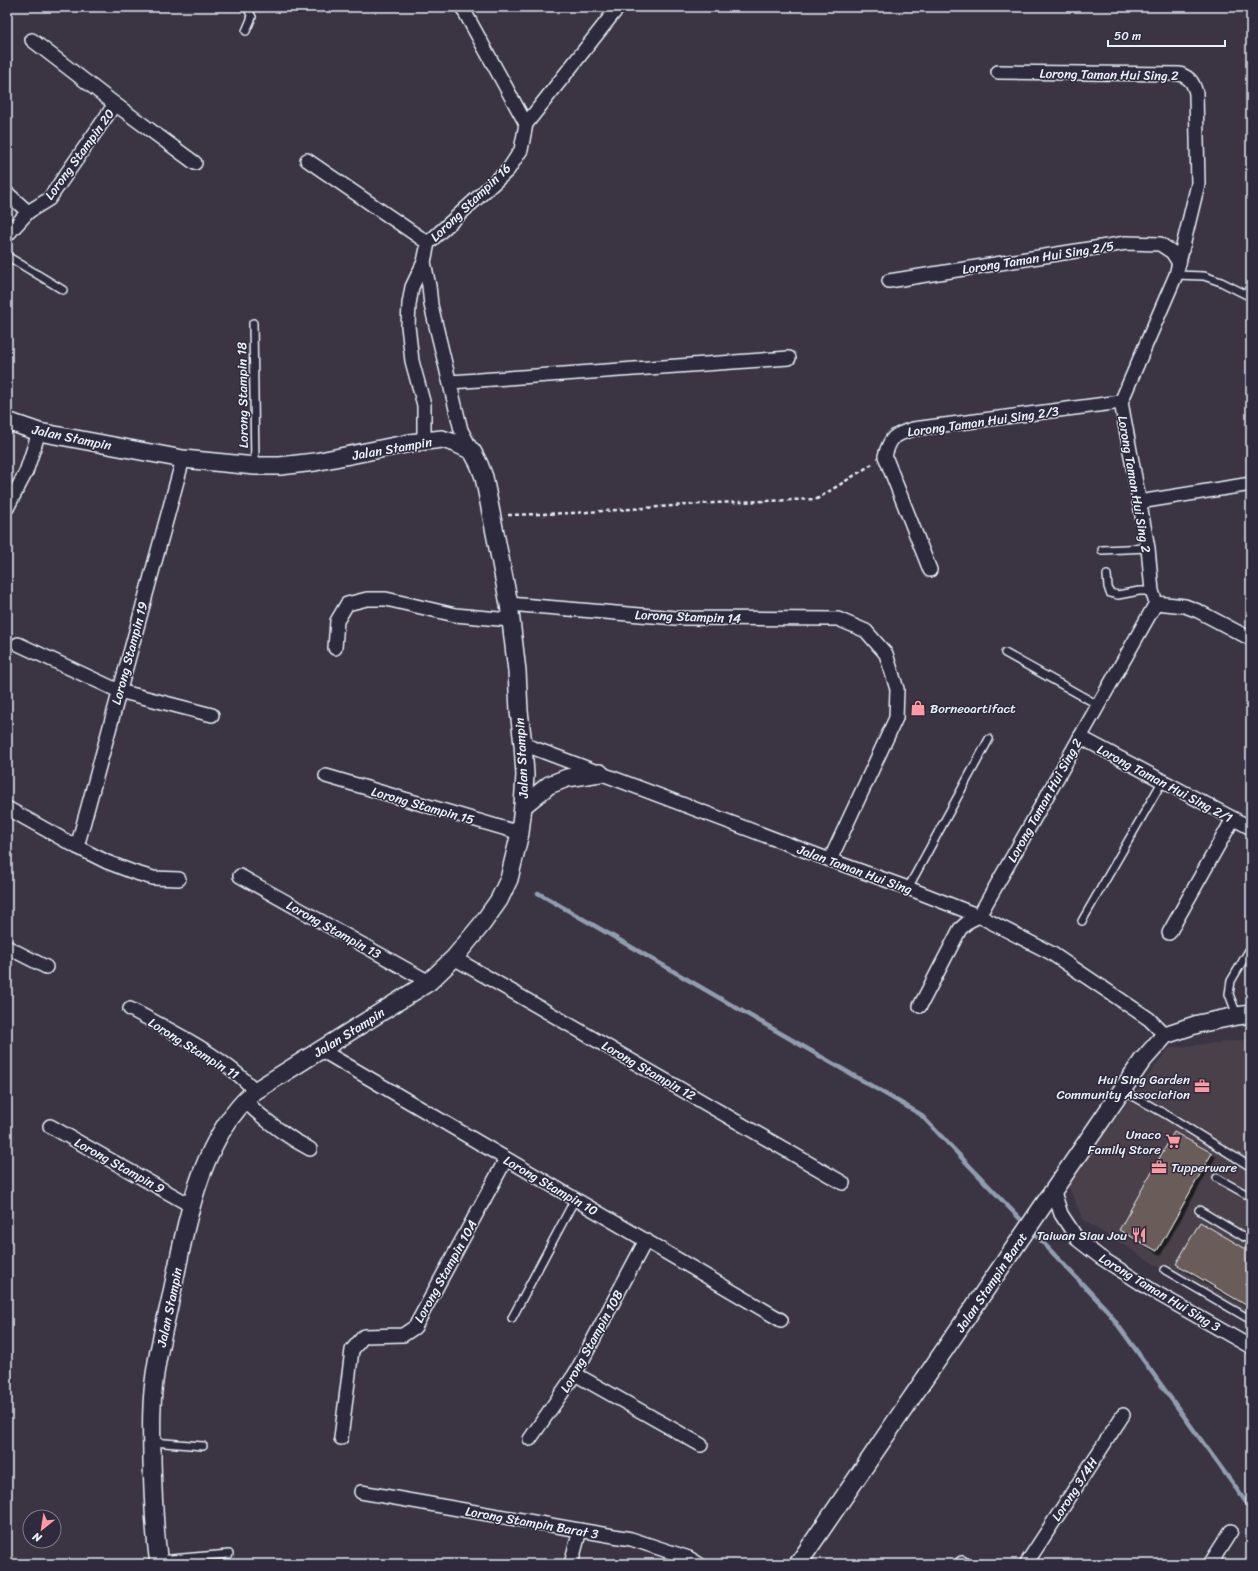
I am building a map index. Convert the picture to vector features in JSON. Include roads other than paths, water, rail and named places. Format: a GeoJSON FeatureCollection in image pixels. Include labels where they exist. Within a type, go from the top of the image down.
{"type":"FeatureCollection","features":[{"type":"Feature","properties":{"kind":"street"},"geometry":{"type":"LineString","coordinates":[[462,7],[526,124]]}},
{"type":"Feature","properties":{"kind":"street","name":"Lorong Stampin 16"},"geometry":{"type":"LineString","coordinates":[[472,451],[461,430],[432,312],[424,262],[428,243],[508,170],[521,150],[526,124],[619,7]]}},
{"type":"Feature","properties":{"kind":"street"},"geometry":{"type":"LineString","coordinates":[[32,40],[195,163]]}},
{"type":"Feature","properties":{"kind":"street","name":"Lorong Taman Hui Sing 2"},"geometry":{"type":"LineString","coordinates":[[920,1006],[960,929],[979,916],[1098,705],[1154,597],[1148,548],[1121,402],[1177,269],[1198,184],[1196,93],[1193,83],[1188,77],[1180,74],[1166,73],[998,72]]}},
{"type":"Feature","properties":{"kind":"street","name":"Lorong Stampin 20"},"geometry":{"type":"LineString","coordinates":[[7,235],[28,212],[49,199],[115,104]]}},
{"type":"Feature","properties":{"kind":"street"},"geometry":{"type":"LineString","coordinates":[[307,160],[428,243]]}},
{"type":"Feature","properties":{"kind":"street"},"geometry":{"type":"LineString","coordinates":[[7,193],[28,212]]}},
{"type":"Feature","properties":{"kind":"street","name":"Lorong Taman Hui Sing 2/5"},"geometry":{"type":"LineString","coordinates":[[889,281],[1126,243],[1160,244],[1172,252],[1177,269]]}},
{"type":"Feature","properties":{"kind":"street"},"geometry":{"type":"LineString","coordinates":[[424,262],[412,287],[409,304],[408,326],[412,361],[424,405],[424,441]]}},
{"type":"Feature","properties":{"kind":"street"},"geometry":{"type":"LineString","coordinates":[[450,382],[789,358]]}},
{"type":"Feature","properties":{"kind":"street","name":"Lorong Taman Hui Sing 2/3"},"geometry":{"type":"LineString","coordinates":[[930,570],[885,456],[888,444],[897,434],[913,429],[1121,402]]}},
{"type":"Feature","properties":{"kind":"street","name":"Jalan Stampin"},"geometry":{"type":"LineString","coordinates":[[7,421],[39,432],[183,459],[255,466],[280,466],[315,462],[424,441],[442,439],[455,442],[472,451],[484,477],[509,612],[517,672],[525,774],[523,806],[520,833],[510,879],[499,900],[482,924],[454,958],[429,982],[250,1095],[223,1130],[204,1167],[190,1205],[157,1360],[152,1406],[152,1442],[153,1504],[159,1562]]}},
{"type":"Feature","properties":{"kind":"street"},"geometry":{"type":"LineString","coordinates":[[7,508],[26,472],[39,432]]}},
{"type":"Feature","properties":{"kind":"street","name":"Lorong Stampin 19"},"geometry":{"type":"LineString","coordinates":[[77,847],[183,459]]}},
{"type":"Feature","properties":{"kind":"street"},"geometry":{"type":"LineString","coordinates":[[1139,502],[1251,484]]}},
{"type":"Feature","properties":{"kind":"street"},"geometry":{"type":"LineString","coordinates":[[1154,597],[1198,611],[1251,639]]}},
{"type":"Feature","properties":{"kind":"street","name":"Lorong Stampin 14"},"geometry":{"type":"LineString","coordinates":[[334,648],[337,621],[347,604],[367,599],[386,599],[455,615],[509,612],[676,618],[838,619],[866,631],[886,654],[896,688],[896,718],[830,860]]}},
{"type":"Feature","properties":{"kind":"street"},"geometry":{"type":"LineString","coordinates":[[18,644],[119,691],[212,715]]}},
{"type":"Feature","properties":{"kind":"street","name":"Lorong Taman Hui Sing 2/1"},"geometry":{"type":"LineString","coordinates":[[1080,737],[1162,782],[1251,828]]}},
{"type":"Feature","properties":{"kind":"street","name":"Jalan Taman Hui Sing"},"geometry":{"type":"LineString","coordinates":[[523,744],[979,916],[1051,952],[1149,1019],[1166,1035]]}},
{"type":"Feature","properties":{"kind":"street"},"geometry":{"type":"LineString","coordinates":[[523,806],[549,785],[567,778],[600,773]]}},
{"type":"Feature","properties":{"kind":"street","name":"Lorong Stampin 15"},"geometry":{"type":"LineString","coordinates":[[326,776],[520,833]]}},
{"type":"Feature","properties":{"kind":"street"},"geometry":{"type":"LineString","coordinates":[[7,808],[107,862],[153,878],[179,879]]}},
{"type":"Feature","properties":{"kind":"street"},"geometry":{"type":"LineString","coordinates":[[1169,933],[1233,819]]}},
{"type":"Feature","properties":{"kind":"street","name":"Lorong Stampin 13"},"geometry":{"type":"LineString","coordinates":[[240,876],[429,982]]}},
{"type":"Feature","properties":{"kind":"street"},"geometry":{"type":"LineString","coordinates":[[7,947],[46,967]]}},
{"type":"Feature","properties":{"kind":"street","name":"Lorong Stampin 12"},"geometry":{"type":"LineString","coordinates":[[454,958],[843,1183]]}},
{"type":"Feature","properties":{"kind":"street","name":"Lorong Stampin 11"},"geometry":{"type":"LineString","coordinates":[[130,1008],[217,1058],[237,1072],[250,1095],[274,1126],[292,1139],[310,1149]]}},
{"type":"Feature","properties":{"kind":"street","name":"Jalan Stampin Barat"},"geometry":{"type":"LineString","coordinates":[[798,1564],[1053,1189],[1142,1061],[1166,1035],[1198,1024],[1244,1015]]}},
{"type":"Feature","properties":{"kind":"street","name":"Lorong Stampin 10"},"geometry":{"type":"LineString","coordinates":[[321,1050],[781,1320]]}},
{"type":"Feature","properties":{"kind":"street","name":"Lorong Stampin 9"},"geometry":{"type":"LineString","coordinates":[[50,1126],[190,1205]]}},
{"type":"Feature","properties":{"kind":"street","name":"Lorong Stampin 10A"},"geometry":{"type":"LineString","coordinates":[[341,1438],[352,1350],[364,1336],[403,1335],[415,1327],[506,1159]]}},
{"type":"Feature","properties":{"kind":"street","name":"Lorong Taman Hui Sing 3"},"geometry":{"type":"LineString","coordinates":[[1053,1189],[1061,1214],[1078,1240],[1100,1257],[1153,1291],[1251,1347]]}},
{"type":"Feature","properties":{"kind":"street","name":"Lorong Stampin 10B"},"geometry":{"type":"LineString","coordinates":[[530,1439],[575,1374],[646,1240]]}},
{"type":"Feature","properties":{"kind":"street"},"geometry":{"type":"LineString","coordinates":[[575,1374],[701,1445]]}},
{"type":"Feature","properties":{"kind":"street","name":"Lorong 3/4H"},"geometry":{"type":"LineString","coordinates":[[1026,1564],[1123,1415]]}},
{"type":"Feature","properties":{"kind":"street","name":"Lorong Stampin Barat 3"},"geometry":{"type":"LineString","coordinates":[[361,1492],[631,1539],[689,1558],[699,1564]]}},
{"type":"Feature","properties":{"kind":"street"},"geometry":{"type":"LineString","coordinates":[[571,1564],[580,1530]]}},
{"type":"Feature","properties":{"kind":"street"},"geometry":{"type":"LineString","coordinates":[[1210,1564],[1231,1531]]}},
{"type":"Feature","properties":{"kind":"lane"},"geometry":{"type":"LineString","coordinates":[[246,31],[252,18],[247,7]]}},
{"type":"Feature","properties":{"kind":"lane"},"geometry":{"type":"LineString","coordinates":[[7,256],[63,290]]}},
{"type":"Feature","properties":{"kind":"lane"},"geometry":{"type":"LineString","coordinates":[[1177,269],[1221,282],[1251,297]]}},
{"type":"Feature","properties":{"kind":"lane","name":"Lorong Stampin 18"},"geometry":{"type":"LineString","coordinates":[[253,323],[255,466]]}},
{"type":"Feature","properties":{"kind":"lane"},"geometry":{"type":"LineString","coordinates":[[1102,550],[1148,548]]}},
{"type":"Feature","properties":{"kind":"lane"},"geometry":{"type":"LineString","coordinates":[[1107,575],[1110,593],[1118,596],[1139,591],[1154,597]]}},
{"type":"Feature","properties":{"kind":"lane"},"geometry":{"type":"LineString","coordinates":[[1005,653],[1098,705]]}},
{"type":"Feature","properties":{"kind":"lane"},"geometry":{"type":"LineString","coordinates":[[908,888],[989,739]]}},
{"type":"Feature","properties":{"kind":"lane"},"geometry":{"type":"LineString","coordinates":[[1082,921],[1162,782]]}},
{"type":"Feature","properties":{"kind":"lane"},"geometry":{"type":"LineString","coordinates":[[1244,1015],[1229,994],[1231,981],[1251,947]]}},
{"type":"Feature","properties":{"kind":"lane"},"geometry":{"type":"LineString","coordinates":[[1122,1090],[1167,1115],[1251,1167]]}},
{"type":"Feature","properties":{"kind":"lane"},"geometry":{"type":"LineString","coordinates":[[1217,1178],[1251,1197]]}},
{"type":"Feature","properties":{"kind":"lane"},"geometry":{"type":"LineString","coordinates":[[512,1318],[575,1199]]}},
{"type":"Feature","properties":{"kind":"lane"},"geometry":{"type":"LineString","coordinates":[[1199,1210],[1251,1241]]}},
{"type":"Feature","properties":{"kind":"lane"},"geometry":{"type":"LineString","coordinates":[[1165,1270],[1251,1320]]}},
{"type":"Feature","properties":{"kind":"lane"},"geometry":{"type":"LineString","coordinates":[[152,1442],[203,1446]]}},
{"type":"Feature","properties":{"kind":"lane"},"geometry":{"type":"LineString","coordinates":[[159,1562],[229,1554]]}},
{"type":"Feature","properties":{"kind":"waterway"},"geometry":{"type":"LineString","coordinates":[[538,893],[920,1114],[1025,1224]]}},
{"type":"Feature","properties":{"kind":"waterway"},"geometry":{"type":"LineString","coordinates":[[1031,1230],[1107,1310],[1251,1509]]}},
{"type":"Feature","properties":{"kind":"place","name":"Borneoartifact"},"geometry":{"type":"Point","coordinates":[918,708]}},
{"type":"Feature","properties":{"kind":"place","name":"Hui Sing Garden Community Association"},"geometry":{"type":"Point","coordinates":[1202,1086]}},
{"type":"Feature","properties":{"kind":"place","name":"Unaco Family Store"},"geometry":{"type":"Point","coordinates":[1173,1141]}},
{"type":"Feature","properties":{"kind":"place","name":"Tupperware"},"geometry":{"type":"Point","coordinates":[1159,1167]}},
{"type":"Feature","properties":{"kind":"place","name":"Taiwan Siau Jou"},"geometry":{"type":"Point","coordinates":[1139,1235]}}]}
